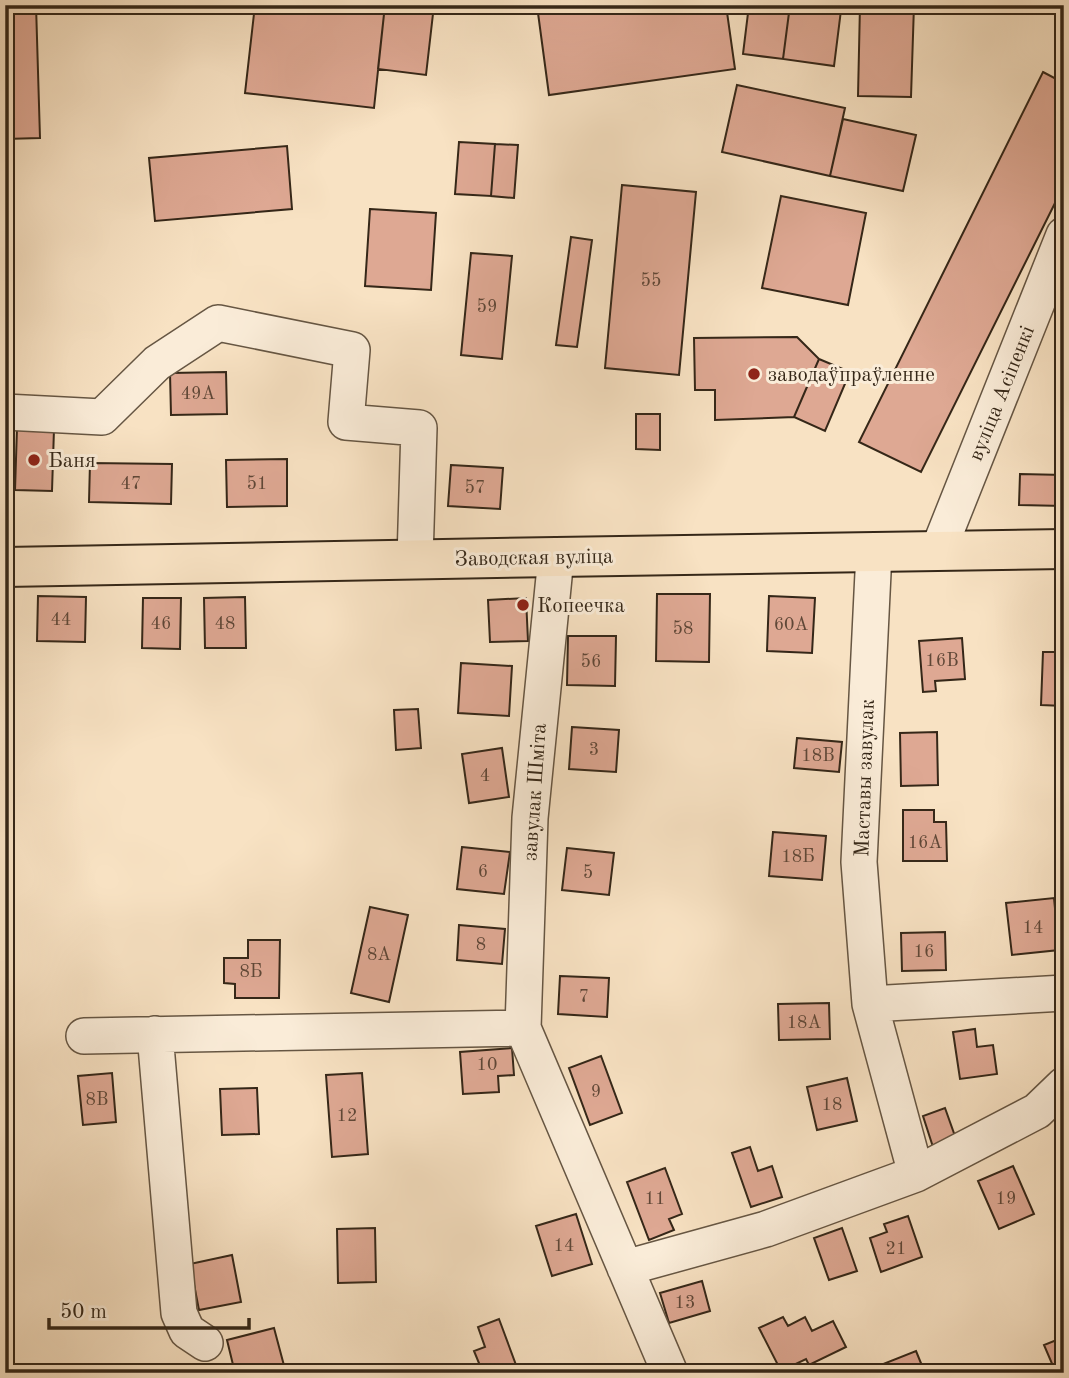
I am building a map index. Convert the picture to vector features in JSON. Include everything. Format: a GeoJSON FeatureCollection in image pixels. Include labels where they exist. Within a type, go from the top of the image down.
{"type":"FeatureCollection","features":[{"type":"Feature","properties":{"kind":"main road","name":"Заводская вуліца"},"geometry":{"type":"LineString","coordinates":[[5,567],[1064,549]]}},
{"type":"Feature","properties":{"kind":"street","name":"вуліца Асіпенкі"},"geometry":{"type":"LineString","coordinates":[[938,551],[1064,235]]}},
{"type":"Feature","properties":{"kind":"street"},"geometry":{"type":"LineString","coordinates":[[5,412],[102,417],[157,363],[218,323],[352,351],[346,422],[419,428],[415,559]]}},
{"type":"Feature","properties":{"kind":"street","name":"Маставы завулак"},"geometry":{"type":"LineString","coordinates":[[874,552],[859,862],[870,1004],[916,1174]]}},
{"type":"Feature","properties":{"kind":"street","name":"завулак Шміта"},"geometry":{"type":"LineString","coordinates":[[556,556],[530,818],[523,1028],[670,1373]]}},
{"type":"Feature","properties":{"kind":"street"},"geometry":{"type":"LineString","coordinates":[[870,1004],[1064,993]]}},
{"type":"Feature","properties":{"kind":"street"},"geometry":{"type":"LineString","coordinates":[[84,1036],[523,1028]]}},
{"type":"Feature","properties":{"kind":"street"},"geometry":{"type":"LineString","coordinates":[[155,1034],[179,1313],[187,1331],[205,1343]]}},
{"type":"Feature","properties":{"kind":"street"},"geometry":{"type":"LineString","coordinates":[[625,1268],[766,1229],[916,1174],[1037,1111],[1064,1086]]}},
{"type":"Feature","properties":{"kind":"building"},"geometry":{"type":"Polygon","coordinates":[[[5,5],[36,5],[40,138],[5,139],[5,5]]]}},
{"type":"Feature","properties":{"kind":"building"},"geometry":{"type":"Polygon","coordinates":[[[255,5],[385,5],[374,108],[245,93],[255,5]]]}},
{"type":"Feature","properties":{"kind":"building"},"geometry":{"type":"Polygon","coordinates":[[[385,5],[434,5],[426,75],[378,69],[385,5]]]}},
{"type":"Feature","properties":{"kind":"building"},"geometry":{"type":"Polygon","coordinates":[[[590,5],[726,5],[735,69],[549,95],[538,13],[590,5]]]}},
{"type":"Feature","properties":{"kind":"building"},"geometry":{"type":"Polygon","coordinates":[[[749,5],[790,5],[783,59],[743,54],[749,5]]]}},
{"type":"Feature","properties":{"kind":"building"},"geometry":{"type":"Polygon","coordinates":[[[790,5],[841,10],[834,66],[783,59],[790,5]]]}},
{"type":"Feature","properties":{"kind":"building"},"geometry":{"type":"Polygon","coordinates":[[[860,5],[914,5],[911,97],[858,96],[860,5]]]}},
{"type":"Feature","properties":{"kind":"building"},"geometry":{"type":"Polygon","coordinates":[[[1043,72],[1064,83],[1064,185],[921,472],[859,442],[1043,72]]]}},
{"type":"Feature","properties":{"kind":"building"},"geometry":{"type":"Polygon","coordinates":[[[737,85],[845,108],[830,176],[722,152],[737,85]]]}},
{"type":"Feature","properties":{"kind":"building"},"geometry":{"type":"Polygon","coordinates":[[[843,119],[916,135],[903,191],[830,176],[843,119]]]}},
{"type":"Feature","properties":{"kind":"building"},"geometry":{"type":"Polygon","coordinates":[[[459,142],[495,144],[491,196],[455,194],[459,142]]]}},
{"type":"Feature","properties":{"kind":"building"},"geometry":{"type":"Polygon","coordinates":[[[495,144],[518,145],[514,198],[491,196],[495,144]]]}},
{"type":"Feature","properties":{"kind":"building"},"geometry":{"type":"Polygon","coordinates":[[[287,146],[292,209],[155,221],[149,158],[287,146]]]}},
{"type":"Feature","properties":{"kind":"building"},"geometry":{"type":"Polygon","coordinates":[[[622,185],[696,192],[679,375],[605,368],[622,185]]]}},
{"type":"Feature","properties":{"kind":"building"},"geometry":{"type":"Polygon","coordinates":[[[781,196],[866,213],[848,305],[762,288],[781,196]]]}},
{"type":"Feature","properties":{"kind":"building"},"geometry":{"type":"Polygon","coordinates":[[[370,209],[436,213],[431,290],[365,286],[370,209]]]}},
{"type":"Feature","properties":{"kind":"building"},"geometry":{"type":"Polygon","coordinates":[[[571,237],[592,240],[577,347],[556,345],[571,237]]]}},
{"type":"Feature","properties":{"kind":"building"},"geometry":{"type":"Polygon","coordinates":[[[471,253],[512,256],[502,359],[461,355],[471,253]]]}},
{"type":"Feature","properties":{"kind":"building","name":"заводаўпраўленне"},"geometry":{"type":"Polygon","coordinates":[[[797,337],[819,359],[794,417],[715,420],[715,390],[695,390],[694,338],[797,337]]]}},
{"type":"Feature","properties":{"kind":"building"},"geometry":{"type":"Polygon","coordinates":[[[819,359],[850,372],[825,431],[794,417],[819,359]]]}},
{"type":"Feature","properties":{"kind":"building"},"geometry":{"type":"Polygon","coordinates":[[[226,372],[227,414],[171,415],[170,373],[226,372]]]}},
{"type":"Feature","properties":{"kind":"building"},"geometry":{"type":"Polygon","coordinates":[[[636,414],[660,414],[660,450],[636,449],[636,414]]]}},
{"type":"Feature","properties":{"kind":"building","name":"Баня"},"geometry":{"type":"Polygon","coordinates":[[[17,428],[54,429],[52,491],[15,490],[17,428]]]}},
{"type":"Feature","properties":{"kind":"building"},"geometry":{"type":"Polygon","coordinates":[[[287,459],[287,506],[227,507],[226,460],[287,459]]]}},
{"type":"Feature","properties":{"kind":"building"},"geometry":{"type":"Polygon","coordinates":[[[90,463],[172,464],[171,504],[89,502],[90,463]]]}},
{"type":"Feature","properties":{"kind":"building"},"geometry":{"type":"Polygon","coordinates":[[[451,465],[503,468],[500,509],[448,506],[451,465]]]}},
{"type":"Feature","properties":{"kind":"building"},"geometry":{"type":"Polygon","coordinates":[[[1020,474],[1064,475],[1064,506],[1019,505],[1020,474]]]}},
{"type":"Feature","properties":{"kind":"building"},"geometry":{"type":"Polygon","coordinates":[[[657,594],[710,594],[709,662],[656,661],[657,594]]]}},
{"type":"Feature","properties":{"kind":"building"},"geometry":{"type":"Polygon","coordinates":[[[38,596],[86,597],[85,642],[37,641],[38,596]]]}},
{"type":"Feature","properties":{"kind":"building"},"geometry":{"type":"Polygon","coordinates":[[[769,596],[815,598],[812,653],[767,651],[769,596]]]}},
{"type":"Feature","properties":{"kind":"building"},"geometry":{"type":"Polygon","coordinates":[[[245,597],[246,648],[205,648],[204,598],[245,597]]]}},
{"type":"Feature","properties":{"kind":"building"},"geometry":{"type":"Polygon","coordinates":[[[143,598],[181,598],[180,649],[142,648],[143,598]]]}},
{"type":"Feature","properties":{"kind":"building"},"geometry":{"type":"Polygon","coordinates":[[[526,598],[528,641],[490,642],[488,600],[526,598]]]}},
{"type":"Feature","properties":{"kind":"building"},"geometry":{"type":"Polygon","coordinates":[[[568,636],[616,636],[615,686],[567,685],[568,636]]]}},
{"type":"Feature","properties":{"kind":"building"},"geometry":{"type":"Polygon","coordinates":[[[962,638],[965,679],[935,681],[936,691],[923,692],[919,641],[962,638]]]}},
{"type":"Feature","properties":{"kind":"building"},"geometry":{"type":"Polygon","coordinates":[[[1043,652],[1064,652],[1064,706],[1041,705],[1043,652]]]}},
{"type":"Feature","properties":{"kind":"building"},"geometry":{"type":"Polygon","coordinates":[[[461,663],[512,666],[509,716],[458,713],[461,663]]]}},
{"type":"Feature","properties":{"kind":"building"},"geometry":{"type":"Polygon","coordinates":[[[418,709],[421,748],[396,750],[394,710],[418,709]]]}},
{"type":"Feature","properties":{"kind":"building"},"geometry":{"type":"Polygon","coordinates":[[[572,727],[619,730],[616,772],[569,769],[572,727]]]}},
{"type":"Feature","properties":{"kind":"building"},"geometry":{"type":"Polygon","coordinates":[[[937,732],[938,785],[901,786],[900,733],[937,732]]]}},
{"type":"Feature","properties":{"kind":"building"},"geometry":{"type":"Polygon","coordinates":[[[797,738],[842,742],[839,772],[794,768],[797,738]]]}},
{"type":"Feature","properties":{"kind":"building"},"geometry":{"type":"Polygon","coordinates":[[[502,748],[509,797],[469,803],[462,754],[502,748]]]}},
{"type":"Feature","properties":{"kind":"building"},"geometry":{"type":"Polygon","coordinates":[[[903,810],[934,810],[934,822],[946,822],[947,861],[903,861],[903,810]]]}},
{"type":"Feature","properties":{"kind":"building"},"geometry":{"type":"Polygon","coordinates":[[[773,832],[826,836],[822,880],[769,876],[773,832]]]}},
{"type":"Feature","properties":{"kind":"building"},"geometry":{"type":"Polygon","coordinates":[[[462,847],[510,852],[504,894],[457,889],[462,847]]]}},
{"type":"Feature","properties":{"kind":"building"},"geometry":{"type":"Polygon","coordinates":[[[567,848],[614,853],[609,895],[562,890],[567,848]]]}},
{"type":"Feature","properties":{"kind":"building"},"geometry":{"type":"Polygon","coordinates":[[[1054,898],[1059,950],[1012,955],[1006,903],[1054,898]]]}},
{"type":"Feature","properties":{"kind":"building"},"geometry":{"type":"Polygon","coordinates":[[[370,907],[408,915],[389,1002],[351,993],[370,907]]]}},
{"type":"Feature","properties":{"kind":"building"},"geometry":{"type":"Polygon","coordinates":[[[459,925],[505,929],[502,964],[457,960],[459,925]]]}},
{"type":"Feature","properties":{"kind":"building"},"geometry":{"type":"Polygon","coordinates":[[[945,932],[946,970],[902,971],[901,933],[945,932]]]}},
{"type":"Feature","properties":{"kind":"building"},"geometry":{"type":"Polygon","coordinates":[[[248,940],[280,940],[279,998],[235,998],[235,984],[224,983],[224,958],[248,958],[248,940]]]}},
{"type":"Feature","properties":{"kind":"building"},"geometry":{"type":"Polygon","coordinates":[[[560,976],[609,978],[607,1017],[558,1014],[560,976]]]}},
{"type":"Feature","properties":{"kind":"building"},"geometry":{"type":"Polygon","coordinates":[[[829,1003],[830,1039],[779,1040],[778,1004],[829,1003]]]}},
{"type":"Feature","properties":{"kind":"building"},"geometry":{"type":"Polygon","coordinates":[[[975,1029],[977,1047],[993,1045],[997,1074],[960,1079],[953,1032],[975,1029]]]}},
{"type":"Feature","properties":{"kind":"building"},"geometry":{"type":"Polygon","coordinates":[[[512,1048],[514,1075],[498,1076],[499,1092],[463,1094],[460,1052],[512,1048]]]}},
{"type":"Feature","properties":{"kind":"building"},"geometry":{"type":"Polygon","coordinates":[[[601,1056],[622,1113],[590,1125],[569,1068],[601,1056]]]}},
{"type":"Feature","properties":{"kind":"building"},"geometry":{"type":"Polygon","coordinates":[[[112,1073],[116,1122],[83,1125],[78,1076],[112,1073]]]}},
{"type":"Feature","properties":{"kind":"building"},"geometry":{"type":"Polygon","coordinates":[[[362,1073],[368,1154],[332,1157],[326,1075],[362,1073]]]}},
{"type":"Feature","properties":{"kind":"building"},"geometry":{"type":"Polygon","coordinates":[[[847,1078],[857,1121],[817,1130],[807,1087],[847,1078]]]}},
{"type":"Feature","properties":{"kind":"building"},"geometry":{"type":"Polygon","coordinates":[[[257,1088],[259,1134],[222,1135],[220,1089],[257,1088]]]}},
{"type":"Feature","properties":{"kind":"building"},"geometry":{"type":"Polygon","coordinates":[[[945,1108],[956,1139],[933,1147],[923,1116],[945,1108]]]}},
{"type":"Feature","properties":{"kind":"building"},"geometry":{"type":"Polygon","coordinates":[[[750,1147],[758,1171],[772,1166],[782,1197],[751,1207],[732,1153],[750,1147]]]}},
{"type":"Feature","properties":{"kind":"building"},"geometry":{"type":"Polygon","coordinates":[[[1013,1166],[1034,1214],[999,1229],[978,1181],[1013,1166]]]}},
{"type":"Feature","properties":{"kind":"building"},"geometry":{"type":"Polygon","coordinates":[[[665,1168],[682,1214],[669,1219],[674,1230],[649,1240],[627,1182],[665,1168]]]}},
{"type":"Feature","properties":{"kind":"building"},"geometry":{"type":"Polygon","coordinates":[[[576,1214],[592,1264],[552,1276],[536,1226],[576,1214]]]}},
{"type":"Feature","properties":{"kind":"building"},"geometry":{"type":"Polygon","coordinates":[[[908,1216],[922,1257],[881,1272],[870,1238],[887,1232],[884,1224],[908,1216]]]}},
{"type":"Feature","properties":{"kind":"building"},"geometry":{"type":"Polygon","coordinates":[[[375,1228],[376,1282],[338,1283],[337,1229],[375,1228]]]}},
{"type":"Feature","properties":{"kind":"building"},"geometry":{"type":"Polygon","coordinates":[[[842,1228],[857,1271],[829,1280],[814,1238],[842,1228]]]}},
{"type":"Feature","properties":{"kind":"building"},"geometry":{"type":"Polygon","coordinates":[[[232,1255],[241,1302],[199,1310],[190,1264],[232,1255]]]}},
{"type":"Feature","properties":{"kind":"building"},"geometry":{"type":"Polygon","coordinates":[[[702,1281],[710,1311],[669,1323],[660,1293],[702,1281]]]}},
{"type":"Feature","properties":{"kind":"building"},"geometry":{"type":"Polygon","coordinates":[[[783,1317],[788,1326],[805,1317],[812,1331],[833,1321],[846,1347],[809,1365],[806,1359],[781,1371],[759,1328],[783,1317]]]}},
{"type":"Feature","properties":{"kind":"building"},"geometry":{"type":"Polygon","coordinates":[[[499,1319],[519,1373],[483,1373],[474,1351],[485,1347],[478,1327],[499,1319]]]}},
{"type":"Feature","properties":{"kind":"building"},"geometry":{"type":"Polygon","coordinates":[[[274,1328],[286,1373],[235,1373],[227,1340],[274,1328]]]}},
{"type":"Feature","properties":{"kind":"building"},"geometry":{"type":"Polygon","coordinates":[[[1064,1337],[1064,1373],[1056,1373],[1044,1345],[1064,1337]]]}},
{"type":"Feature","properties":{"kind":"building"},"geometry":{"type":"Polygon","coordinates":[[[916,1351],[925,1373],[875,1373],[873,1368],[916,1351]]]}},
{"type":"Feature","properties":{"kind":"place","name":"заводаўпраўленне"},"geometry":{"type":"Point","coordinates":[754,374]}},
{"type":"Feature","properties":{"kind":"place","name":"Баня"},"geometry":{"type":"Point","coordinates":[34,460]}},
{"type":"Feature","properties":{"kind":"place","name":"Копеечка"},"geometry":{"type":"Point","coordinates":[523,605]}}]}
